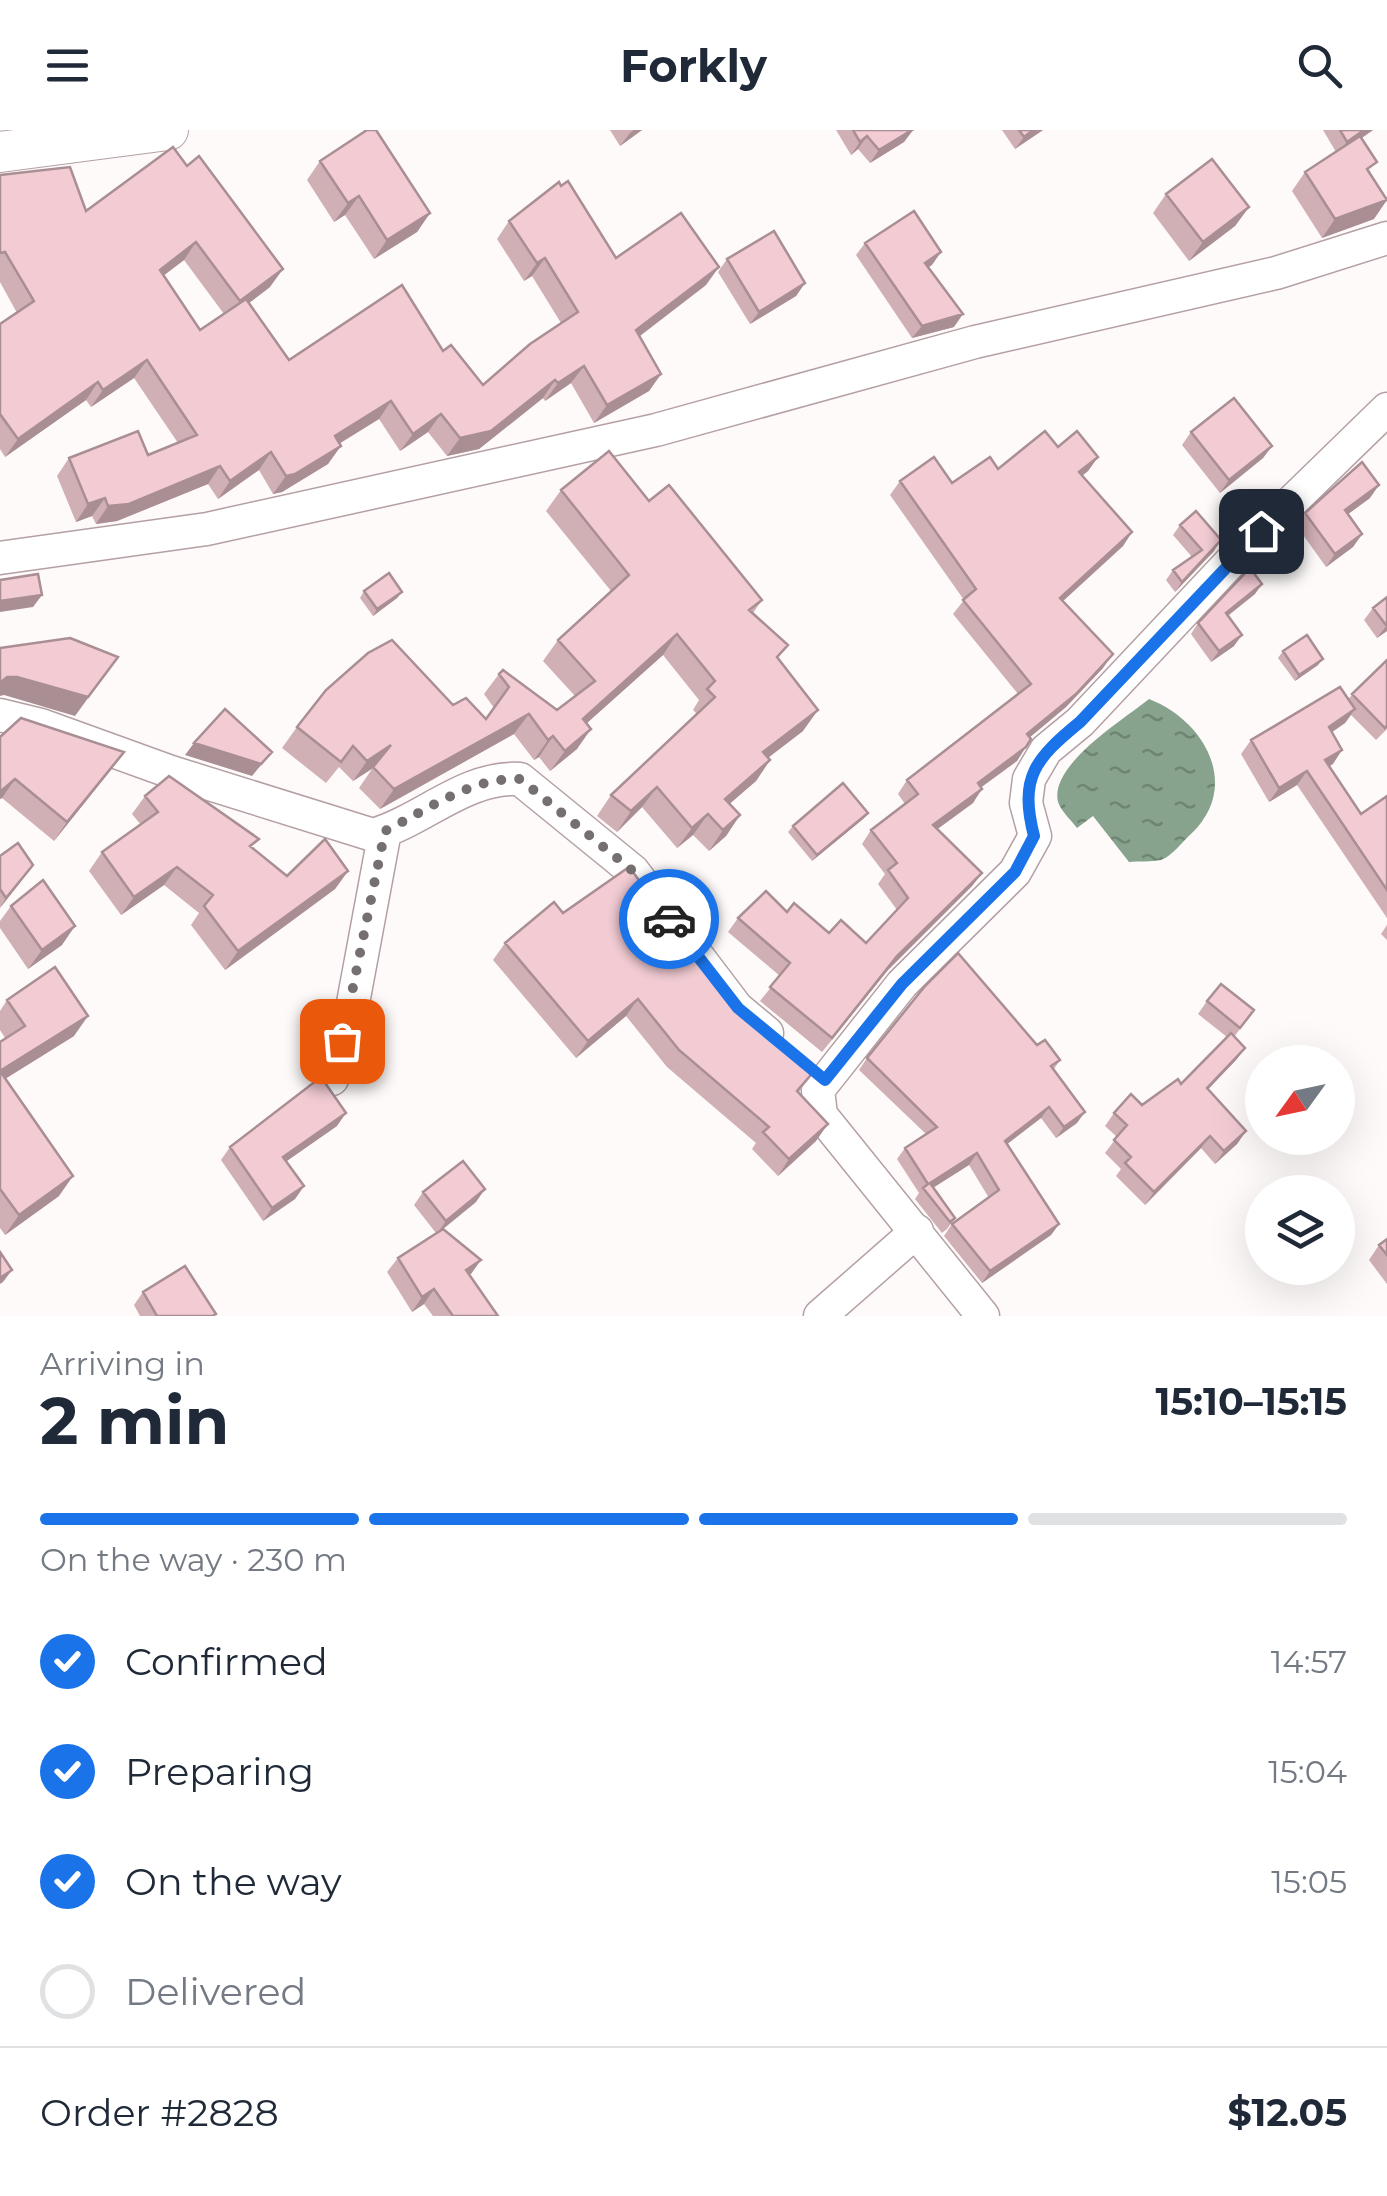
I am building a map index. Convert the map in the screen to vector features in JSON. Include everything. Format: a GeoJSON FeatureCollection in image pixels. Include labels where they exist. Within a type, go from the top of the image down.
{"type":"FeatureCollection","features":[{"type":"Feature","properties":{"kind":"main road"},"geometry":{"type":"LineString","coordinates":[[0,152],[168,130]]}},
{"type":"Feature","properties":{"kind":"street"},"geometry":{"type":"LineString","coordinates":[[0,558],[207,529],[656,430],[975,342],[1276,273],[1387,238]]}},
{"type":"Feature","properties":{"kind":"street"},"geometry":{"type":"LineString","coordinates":[[804,1063],[902,984],[1015,872],[1034,836],[1026,804],[1030,778],[1046,750],[1080,722],[1240,552],[1387,409]]}},
{"type":"Feature","properties":{"kind":"street"},"geometry":{"type":"LineString","coordinates":[[0,716],[298,809],[334,825],[373,834],[470,788],[500,778],[520,779],[633,871],[738,1008],[804,1063],[818,1090],[821,1115],[983,1316]]}},
{"type":"Feature","properties":{"kind":"street"},"geometry":{"type":"LineString","coordinates":[[332,1079],[353,1004],[385,831]]}},
{"type":"Feature","properties":{"kind":"street"},"geometry":{"type":"LineString","coordinates":[[820,1316],[917,1231]]}},
{"type":"Feature","properties":{"kind":"water"},"geometry":{"type":"Polygon","coordinates":[[[1149,699],[1169,709],[1201,739],[1215,776],[1214,796],[1206,816],[1169,856],[1157,861],[1129,862],[1093,816],[1077,828],[1059,805],[1058,788],[1065,773],[1090,744],[1149,699]]]}},
{"type":"Feature","properties":{"kind":"building"},"geometry":{"type":"Polygon","coordinates":[[[367,130],[376,130],[430,213],[387,240],[359,196],[348,203],[320,161],[367,130]]]}},
{"type":"Feature","properties":{"kind":"building"},"geometry":{"type":"Polygon","coordinates":[[[853,130],[912,130],[879,150],[867,136],[860,142],[853,130]]]}},
{"type":"Feature","properties":{"kind":"building"},"geometry":{"type":"Polygon","coordinates":[[[1340,130],[1364,130],[1347,142],[1340,130]]]}},
{"type":"Feature","properties":{"kind":"building"},"geometry":{"type":"Polygon","coordinates":[[[1360,136],[1377,162],[1367,169],[1387,200],[1335,219],[1305,172],[1360,136]]]}},
{"type":"Feature","properties":{"kind":"building"},"geometry":{"type":"Polygon","coordinates":[[[173,147],[187,166],[199,156],[283,269],[240,301],[196,242],[160,270],[200,330],[246,299],[289,360],[402,285],[443,351],[451,345],[483,385],[530,344],[578,312],[545,258],[537,263],[509,221],[559,182],[561,186],[568,181],[616,258],[681,213],[719,267],[636,330],[661,374],[607,405],[584,366],[558,383],[555,380],[491,431],[460,438],[441,414],[413,434],[391,401],[335,436],[341,446],[295,474],[286,476],[271,452],[230,481],[220,466],[129,504],[108,506],[105,498],[88,504],[69,458],[138,431],[148,455],[197,435],[147,360],[103,390],[98,382],[18,439],[0,414],[0,324],[34,301],[5,252],[0,253],[0,175],[70,167],[86,211],[173,147]]]}},
{"type":"Feature","properties":{"kind":"building"},"geometry":{"type":"Polygon","coordinates":[[[1212,159],[1249,207],[1203,242],[1166,194],[1212,159]]]}},
{"type":"Feature","properties":{"kind":"building"},"geometry":{"type":"Polygon","coordinates":[[[914,211],[941,252],[925,263],[963,314],[922,326],[865,243],[914,211]]]}},
{"type":"Feature","properties":{"kind":"building"},"geometry":{"type":"Polygon","coordinates":[[[774,231],[805,283],[759,312],[727,259],[774,231]]]}},
{"type":"Feature","properties":{"kind":"building"},"geometry":{"type":"Polygon","coordinates":[[[1234,398],[1272,446],[1229,480],[1191,432],[1234,398]]]}},
{"type":"Feature","properties":{"kind":"building"},"geometry":{"type":"Polygon","coordinates":[[[1045,431],[1058,447],[1077,431],[1098,457],[1079,472],[1132,532],[1060,598],[1113,654],[1076,694],[1027,734],[1031,739],[1026,747],[978,783],[982,789],[933,825],[982,873],[897,956],[832,1038],[770,987],[790,963],[738,918],[766,891],[787,912],[794,903],[829,933],[841,920],[866,943],[908,898],[888,870],[897,863],[871,830],[918,794],[907,780],[1031,684],[963,600],[976,589],[900,481],[934,457],[952,483],[990,457],[998,469],[1045,431]]]}},
{"type":"Feature","properties":{"kind":"building"},"geometry":{"type":"Polygon","coordinates":[[[609,451],[649,501],[669,485],[762,600],[749,610],[788,645],[777,657],[818,710],[763,752],[770,760],[725,799],[740,815],[723,830],[708,814],[692,828],[657,787],[631,811],[611,795],[715,697],[707,689],[715,681],[677,634],[583,719],[591,729],[565,751],[553,736],[548,740],[529,714],[394,789],[373,767],[391,745],[367,761],[353,746],[341,762],[297,727],[326,690],[368,653],[392,640],[453,705],[466,698],[486,719],[509,687],[499,674],[503,670],[557,710],[595,681],[558,640],[629,575],[561,490],[609,451]]]}},
{"type":"Feature","properties":{"kind":"building"},"geometry":{"type":"Polygon","coordinates":[[[1362,462],[1379,485],[1345,510],[1362,534],[1335,554],[1305,513],[1362,462]]]}},
{"type":"Feature","properties":{"kind":"building"},"geometry":{"type":"Polygon","coordinates":[[[1196,511],[1221,540],[1182,582],[1173,570],[1202,550],[1180,525],[1196,511]]]}},
{"type":"Feature","properties":{"kind":"building"},"geometry":{"type":"Polygon","coordinates":[[[1250,568],[1262,584],[1226,613],[1242,635],[1219,651],[1198,623],[1250,568]]]}},
{"type":"Feature","properties":{"kind":"building"},"geometry":{"type":"Polygon","coordinates":[[[389,573],[402,592],[377,609],[364,591],[389,573]]]}},
{"type":"Feature","properties":{"kind":"building"},"geometry":{"type":"Polygon","coordinates":[[[38,574],[42,595],[0,601],[0,580],[38,574]]]}},
{"type":"Feature","properties":{"kind":"building"},"geometry":{"type":"Polygon","coordinates":[[[1387,597],[1387,625],[1386,625],[1373,608],[1387,597]]]}},
{"type":"Feature","properties":{"kind":"building"},"geometry":{"type":"Polygon","coordinates":[[[1307,635],[1323,659],[1299,675],[1283,651],[1307,635]]]}},
{"type":"Feature","properties":{"kind":"building"},"geometry":{"type":"Polygon","coordinates":[[[70,638],[118,657],[88,697],[17,677],[7,677],[0,683],[0,648],[70,638]]]}},
{"type":"Feature","properties":{"kind":"building"},"geometry":{"type":"Polygon","coordinates":[[[1387,660],[1387,725],[1385,728],[1352,694],[1387,660]]]}},
{"type":"Feature","properties":{"kind":"building"},"geometry":{"type":"Polygon","coordinates":[[[1340,687],[1355,709],[1329,727],[1342,750],[1325,760],[1361,814],[1387,796],[1387,890],[1307,771],[1279,788],[1251,740],[1340,687]]]}},
{"type":"Feature","properties":{"kind":"building"},"geometry":{"type":"Polygon","coordinates":[[[225,709],[272,752],[261,764],[194,743],[225,709]]]}},
{"type":"Feature","properties":{"kind":"building"},"geometry":{"type":"Polygon","coordinates":[[[21,718],[124,752],[67,822],[15,779],[0,792],[0,737],[21,718]]]}},
{"type":"Feature","properties":{"kind":"building"},"geometry":{"type":"Polygon","coordinates":[[[169,776],[259,839],[250,846],[287,876],[325,839],[348,871],[238,951],[204,906],[213,895],[177,867],[134,897],[102,852],[158,812],[145,796],[169,776]]]}},
{"type":"Feature","properties":{"kind":"building"},"geometry":{"type":"Polygon","coordinates":[[[843,783],[868,813],[817,855],[793,826],[843,783]]]}},
{"type":"Feature","properties":{"kind":"building"},"geometry":{"type":"Polygon","coordinates":[[[18,843],[33,865],[6,898],[0,889],[0,856],[18,843]]]}},
{"type":"Feature","properties":{"kind":"building"},"geometry":{"type":"Polygon","coordinates":[[[629,867],[733,1004],[811,1068],[810,1076],[797,1091],[828,1124],[789,1159],[763,1132],[769,1127],[679,1050],[638,999],[588,1041],[505,943],[554,902],[563,913],[629,867]]]}},
{"type":"Feature","properties":{"kind":"building"},"geometry":{"type":"Polygon","coordinates":[[[43,880],[75,926],[42,950],[11,906],[43,880]]]}},
{"type":"Feature","properties":{"kind":"building"},"geometry":{"type":"Polygon","coordinates":[[[958,953],[1037,1045],[1045,1040],[1060,1060],[1051,1066],[1085,1112],[1064,1127],[1049,1107],[1005,1141],[1059,1224],[990,1271],[952,1224],[999,1190],[977,1153],[930,1183],[955,1218],[950,1222],[923,1188],[928,1184],[905,1148],[937,1127],[867,1058],[925,986],[958,953]]]}},
{"type":"Feature","properties":{"kind":"building"},"geometry":{"type":"Polygon","coordinates":[[[55,967],[88,1016],[0,1071],[0,1042],[25,1026],[7,1000],[55,967]]]}},
{"type":"Feature","properties":{"kind":"building"},"geometry":{"type":"Polygon","coordinates":[[[1221,984],[1254,1010],[1240,1028],[1207,1001],[1221,984]]]}},
{"type":"Feature","properties":{"kind":"building"},"geometry":{"type":"Polygon","coordinates":[[[1231,1033],[1245,1048],[1207,1088],[1245,1132],[1224,1151],[1210,1136],[1154,1192],[1125,1163],[1131,1157],[1114,1140],[1127,1125],[1114,1113],[1131,1094],[1142,1105],[1178,1079],[1181,1084],[1231,1033]]]}},
{"type":"Feature","properties":{"kind":"building"},"geometry":{"type":"Polygon","coordinates":[[[0,1071],[73,1176],[19,1215],[0,1189],[0,1071]]]}},
{"type":"Feature","properties":{"kind":"building"},"geometry":{"type":"Polygon","coordinates":[[[321,1077],[346,1113],[283,1157],[304,1186],[272,1208],[230,1147],[321,1077]]]}},
{"type":"Feature","properties":{"kind":"building"},"geometry":{"type":"Polygon","coordinates":[[[463,1161],[485,1189],[446,1221],[423,1192],[463,1161]]]}},
{"type":"Feature","properties":{"kind":"building"},"geometry":{"type":"Polygon","coordinates":[[[443,1229],[481,1260],[466,1270],[498,1316],[453,1316],[434,1289],[422,1297],[398,1258],[443,1229]]]}},
{"type":"Feature","properties":{"kind":"building"},"geometry":{"type":"Polygon","coordinates":[[[1387,1239],[1387,1255],[1379,1245],[1387,1239]]]}},
{"type":"Feature","properties":{"kind":"building"},"geometry":{"type":"Polygon","coordinates":[[[0,1252],[12,1270],[0,1278],[0,1252]]]}},
{"type":"Feature","properties":{"kind":"building"},"geometry":{"type":"Polygon","coordinates":[[[185,1266],[216,1314],[157,1316],[143,1292],[185,1266]]]}},
{"type":"Feature","properties":{"kind":"way so far"},"geometry":{"type":"LineString","coordinates":[[342,1041],[353,1004],[385,831],[470,788],[500,778],[520,779],[633,871],[669,919]]}},
{"type":"Feature","properties":{"kind":"route"},"geometry":{"type":"LineString","coordinates":[[669,919],[738,1008],[825,1080],[902,984],[1015,872],[1034,836],[1026,804],[1030,778],[1046,750],[1080,722],[1261,531]]}}]}
